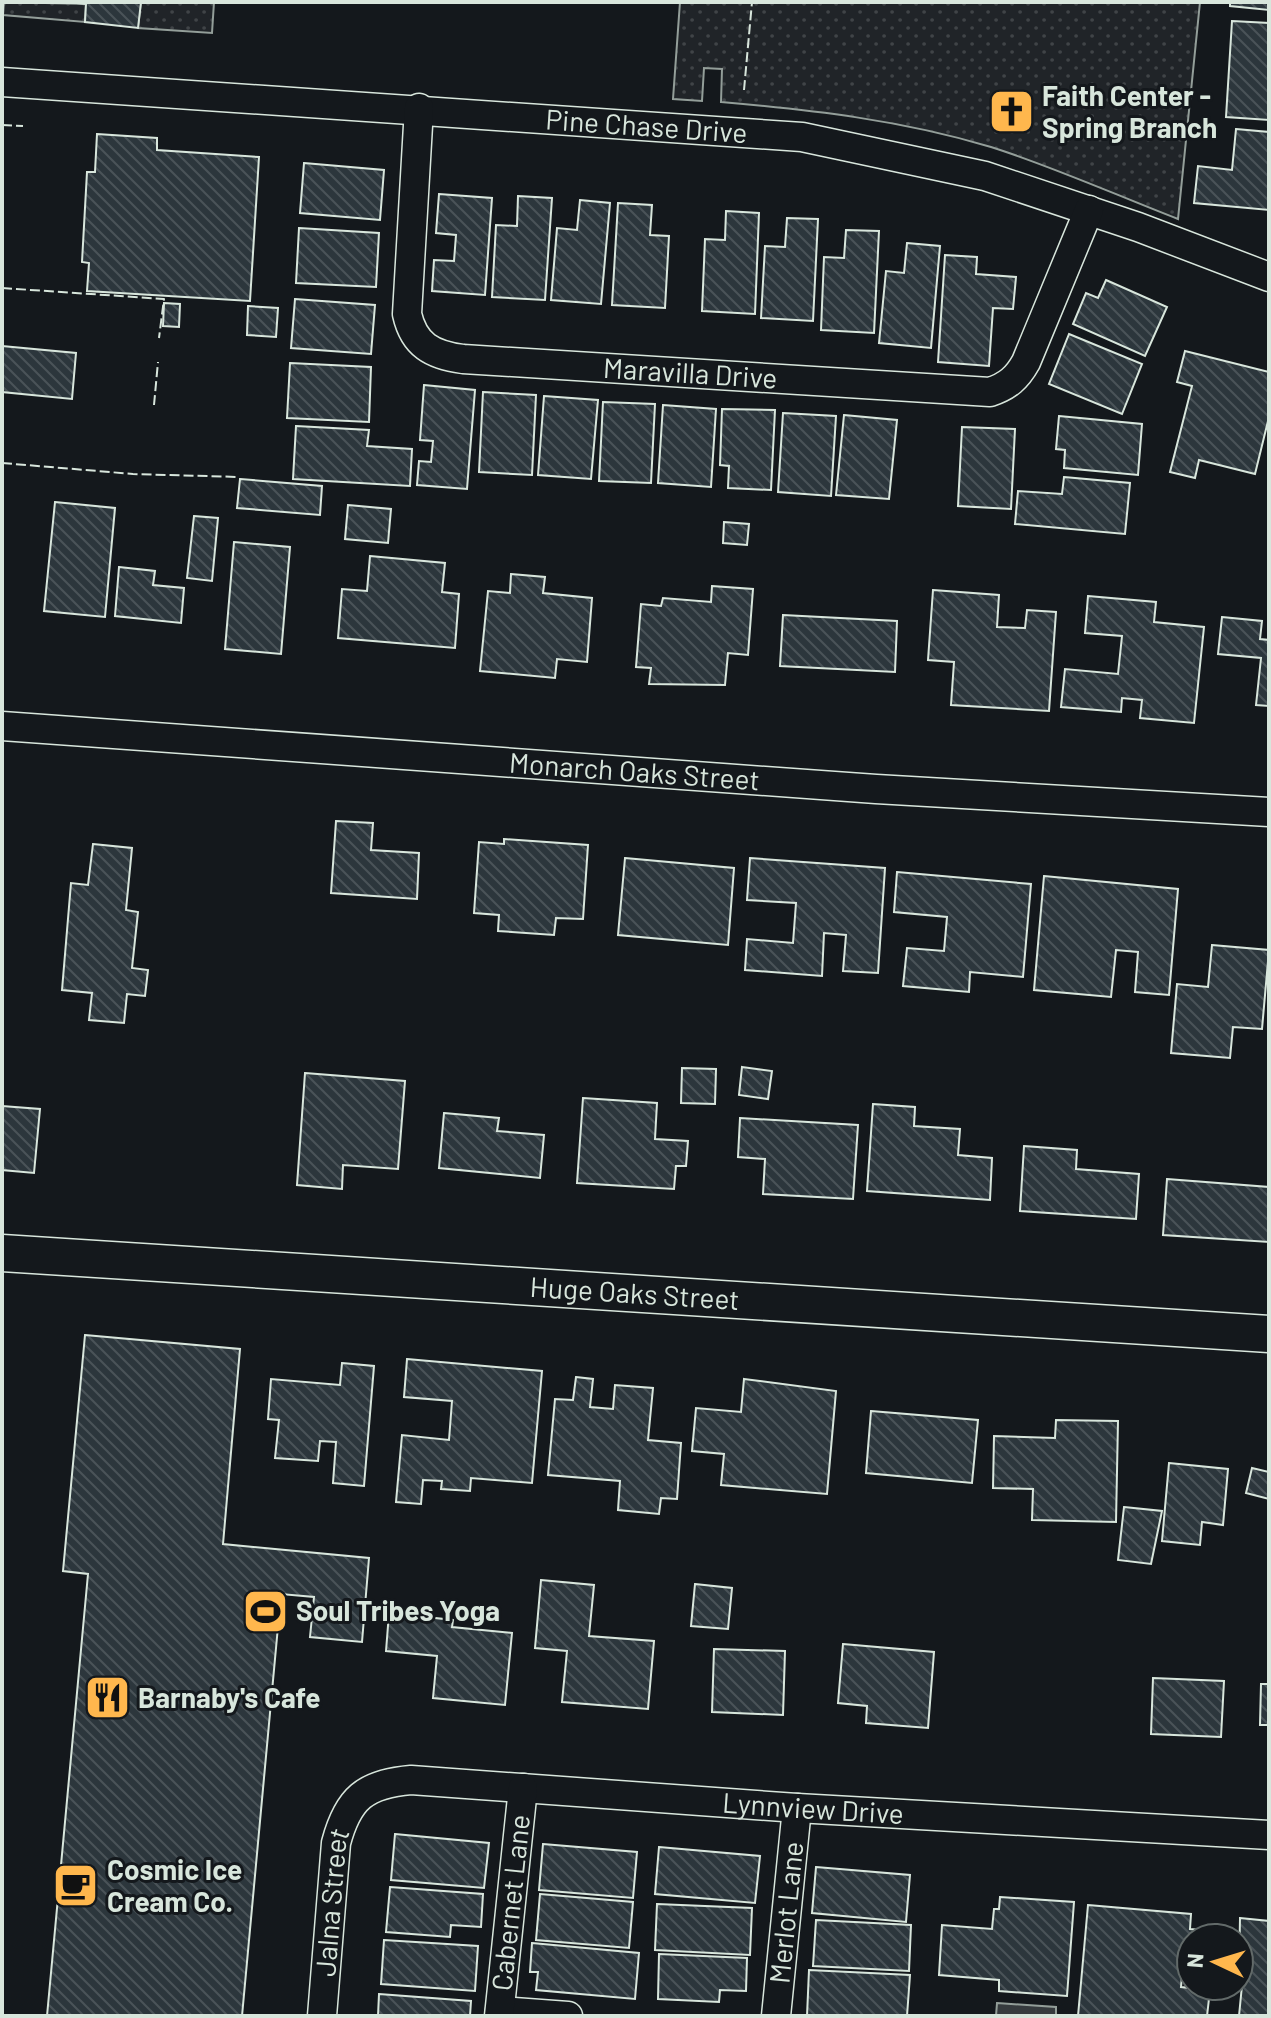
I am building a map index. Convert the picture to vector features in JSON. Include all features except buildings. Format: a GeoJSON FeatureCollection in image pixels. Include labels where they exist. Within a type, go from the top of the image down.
{"type":"FeatureCollection","features":[{"type":"Feature","properties":{"kind":"street","name":"Pine Chase Drive"},"geometry":{"type":"LineString","coordinates":[[2,82],[419,108],[802,137],[985,176],[1089,210],[1269,277]]}},
{"type":"Feature","properties":{"kind":"street","name":"Maravilla Drive"},"geometry":{"type":"LineString","coordinates":[[419,108],[407,314],[418,341],[431,352],[454,358],[990,392],[1003,388],[1017,377],[1026,362],[1089,210]]}},
{"type":"Feature","properties":{"kind":"street","name":"Monarch Oaks Street"},"geometry":{"type":"LineString","coordinates":[[2,726],[861,788],[1269,812]]}},
{"type":"Feature","properties":{"kind":"street","name":"Huge Oaks Street"},"geometry":{"type":"LineString","coordinates":[[2,1253],[1269,1334]]}},
{"type":"Feature","properties":{"kind":"street","name":"Lynnview Drive"},"geometry":{"type":"LineString","coordinates":[[361,1794],[384,1782],[411,1780],[797,1808],[1269,1835]]}},
{"type":"Feature","properties":{"kind":"street","name":"Cabernet Lane"},"geometry":{"type":"LineString","coordinates":[[500,2014],[523,1788]]}},
{"type":"Feature","properties":{"kind":"street","name":"Jalna Street"},"geometry":{"type":"LineString","coordinates":[[322,2016],[336,1843],[344,1815],[361,1794]]}},
{"type":"Feature","properties":{"kind":"street","name":"Merlot Lane"},"geometry":{"type":"LineString","coordinates":[[776,2016],[797,1808]]}},
{"type":"Feature","properties":{"kind":"street"},"geometry":{"type":"LineString","coordinates":[[500,2014],[568,2016]]}},
{"type":"Feature","properties":{"kind":"shaded area"},"geometry":{"type":"Polygon","coordinates":[[[4,2],[86,4],[85,22],[3,15],[4,2]]]}},
{"type":"Feature","properties":{"kind":"shaded area"},"geometry":{"type":"Polygon","coordinates":[[[141,2],[214,2],[212,33],[138,28],[141,2]]]}},
{"type":"Feature","properties":{"kind":"shaded area"},"geometry":{"type":"Polygon","coordinates":[[[680,2],[1200,2],[1178,219],[1038,163],[957,138],[857,117],[721,102],[722,69],[704,68],[702,101],[673,99],[680,2]]]}},
{"type":"Feature","properties":{"kind":"shaded area"},"geometry":{"type":"Polygon","coordinates":[[[997,2003],[1056,2007],[1056,2016],[996,2016],[997,2003]]]}},
{"type":"Feature","properties":{"kind":"fence"},"geometry":{"type":"LineString","coordinates":[[744,90],[752,2]]}},
{"type":"Feature","properties":{"kind":"fence"},"geometry":{"type":"LineString","coordinates":[[2,125],[23,126]]}},
{"type":"Feature","properties":{"kind":"fence"},"geometry":{"type":"LineString","coordinates":[[2,288],[164,299],[159,338]]}},
{"type":"Feature","properties":{"kind":"fence"},"geometry":{"type":"LineString","coordinates":[[154,405],[158,362]]}},
{"type":"Feature","properties":{"kind":"fence"},"geometry":{"type":"LineString","coordinates":[[2,463],[133,474],[239,477]]}},
{"type":"Feature","properties":{"kind":"place","name":"Faith Center - Spring Branch"},"geometry":{"type":"Point","coordinates":[1011,112]}},
{"type":"Feature","properties":{"kind":"place","name":"Soul Tribes Yoga"},"geometry":{"type":"Point","coordinates":[265,1611]}},
{"type":"Feature","properties":{"kind":"place","name":"Barnaby's Cafe"},"geometry":{"type":"Point","coordinates":[107,1698]}},
{"type":"Feature","properties":{"kind":"place","name":"Cosmic Ice Cream Co."},"geometry":{"type":"Point","coordinates":[76,1886]}}]}
